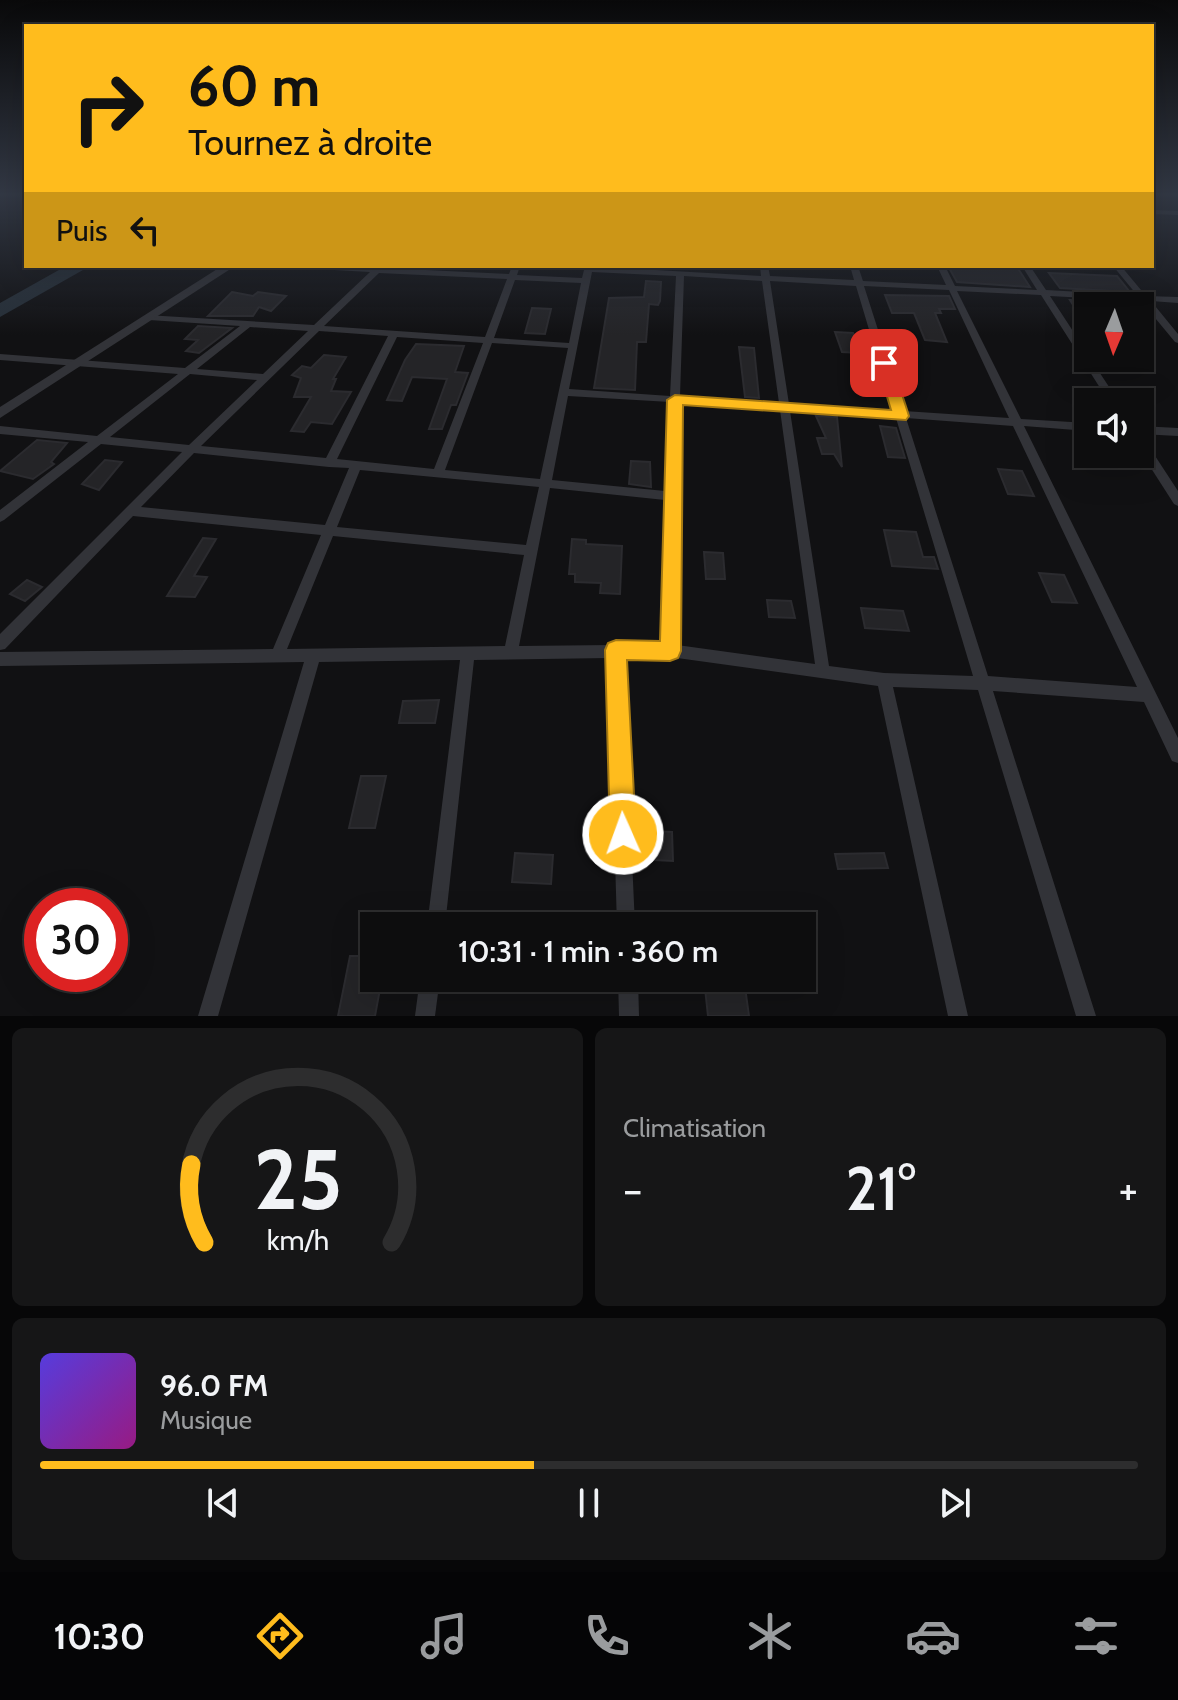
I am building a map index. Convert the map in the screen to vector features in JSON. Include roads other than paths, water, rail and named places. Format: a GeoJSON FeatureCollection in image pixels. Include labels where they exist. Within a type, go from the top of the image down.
{"type":"FeatureCollection","features":[{"type":"Feature","properties":{"kind":"street"},"geometry":{"type":"LineString","coordinates":[[0,413],[227,268]]}},
{"type":"Feature","properties":{"kind":"street"},"geometry":{"type":"LineString","coordinates":[[0,644],[192,448],[379,268],[512,277],[588,272],[766,272],[860,283],[1074,295]]}},
{"type":"Feature","properties":{"kind":"street"},"geometry":{"type":"LineString","coordinates":[[438,474],[515,268]]}},
{"type":"Feature","properties":{"kind":"street"},"geometry":{"type":"LineString","coordinates":[[855,268],[1086,1016]]}},
{"type":"Feature","properties":{"kind":"street"},"geometry":{"type":"LineString","coordinates":[[942,268],[1178,755]]}},
{"type":"Feature","properties":{"kind":"street"},"geometry":{"type":"LineString","coordinates":[[1027,268],[1105,388]]}},
{"type":"Feature","properties":{"kind":"street"},"geometry":{"type":"LineString","coordinates":[[1119,268],[1138,292]]}},
{"type":"Feature","properties":{"kind":"street"},"geometry":{"type":"LineString","coordinates":[[511,653],[588,272]]}},
{"type":"Feature","properties":{"kind":"street"},"geometry":{"type":"LineString","coordinates":[[766,272],[823,672]]}},
{"type":"Feature","properties":{"kind":"street"},"geometry":{"type":"LineString","coordinates":[[670,651],[671,496],[680,273]]}},
{"type":"Feature","properties":{"kind":"street"},"geometry":{"type":"LineString","coordinates":[[1154,299],[1178,300]]}},
{"type":"Feature","properties":{"kind":"street"},"geometry":{"type":"LineString","coordinates":[[1154,311],[1178,340]]}},
{"type":"Feature","properties":{"kind":"street"},"geometry":{"type":"LineString","coordinates":[[149,317],[574,346]]}},
{"type":"Feature","properties":{"kind":"street"},"geometry":{"type":"LineString","coordinates":[[0,517],[248,324]]}},
{"type":"Feature","properties":{"kind":"street"},"geometry":{"type":"LineString","coordinates":[[329,463],[393,335]]}},
{"type":"Feature","properties":{"kind":"street"},"geometry":{"type":"LineString","coordinates":[[0,357],[265,377]]}},
{"type":"Feature","properties":{"kind":"street"},"geometry":{"type":"LineString","coordinates":[[565,392],[1074,426]]}},
{"type":"Feature","properties":{"kind":"street"},"geometry":{"type":"LineString","coordinates":[[0,430],[671,496]]}},
{"type":"Feature","properties":{"kind":"street"},"geometry":{"type":"LineString","coordinates":[[1154,431],[1178,432]]}},
{"type":"Feature","properties":{"kind":"street"},"geometry":{"type":"LineString","coordinates":[[1154,464],[1178,501]]}},
{"type":"Feature","properties":{"kind":"street"},"geometry":{"type":"LineString","coordinates":[[278,654],[356,466]]}},
{"type":"Feature","properties":{"kind":"street"},"geometry":{"type":"LineString","coordinates":[[131,511],[532,551]]}},
{"type":"Feature","properties":{"kind":"street"},"geometry":{"type":"LineString","coordinates":[[616,650],[625,912]]}},
{"type":"Feature","properties":{"kind":"street"},"geometry":{"type":"LineString","coordinates":[[0,659],[670,651],[884,680],[983,683],[1149,695]]}},
{"type":"Feature","properties":{"kind":"street"},"geometry":{"type":"LineString","coordinates":[[438,912],[468,653]]}},
{"type":"Feature","properties":{"kind":"street"},"geometry":{"type":"LineString","coordinates":[[208,1016],[314,654]]}},
{"type":"Feature","properties":{"kind":"street"},"geometry":{"type":"LineString","coordinates":[[884,680],[958,1016]]}},
{"type":"Feature","properties":{"kind":"street"},"geometry":{"type":"LineString","coordinates":[[425,1016],[428,992]]}},
{"type":"Feature","properties":{"kind":"street"},"geometry":{"type":"LineString","coordinates":[[628,992],[629,1016]]}},
{"type":"Feature","properties":{"kind":"waterway"},"geometry":{"type":"LineString","coordinates":[[0,311],[76,268]]}}]}
